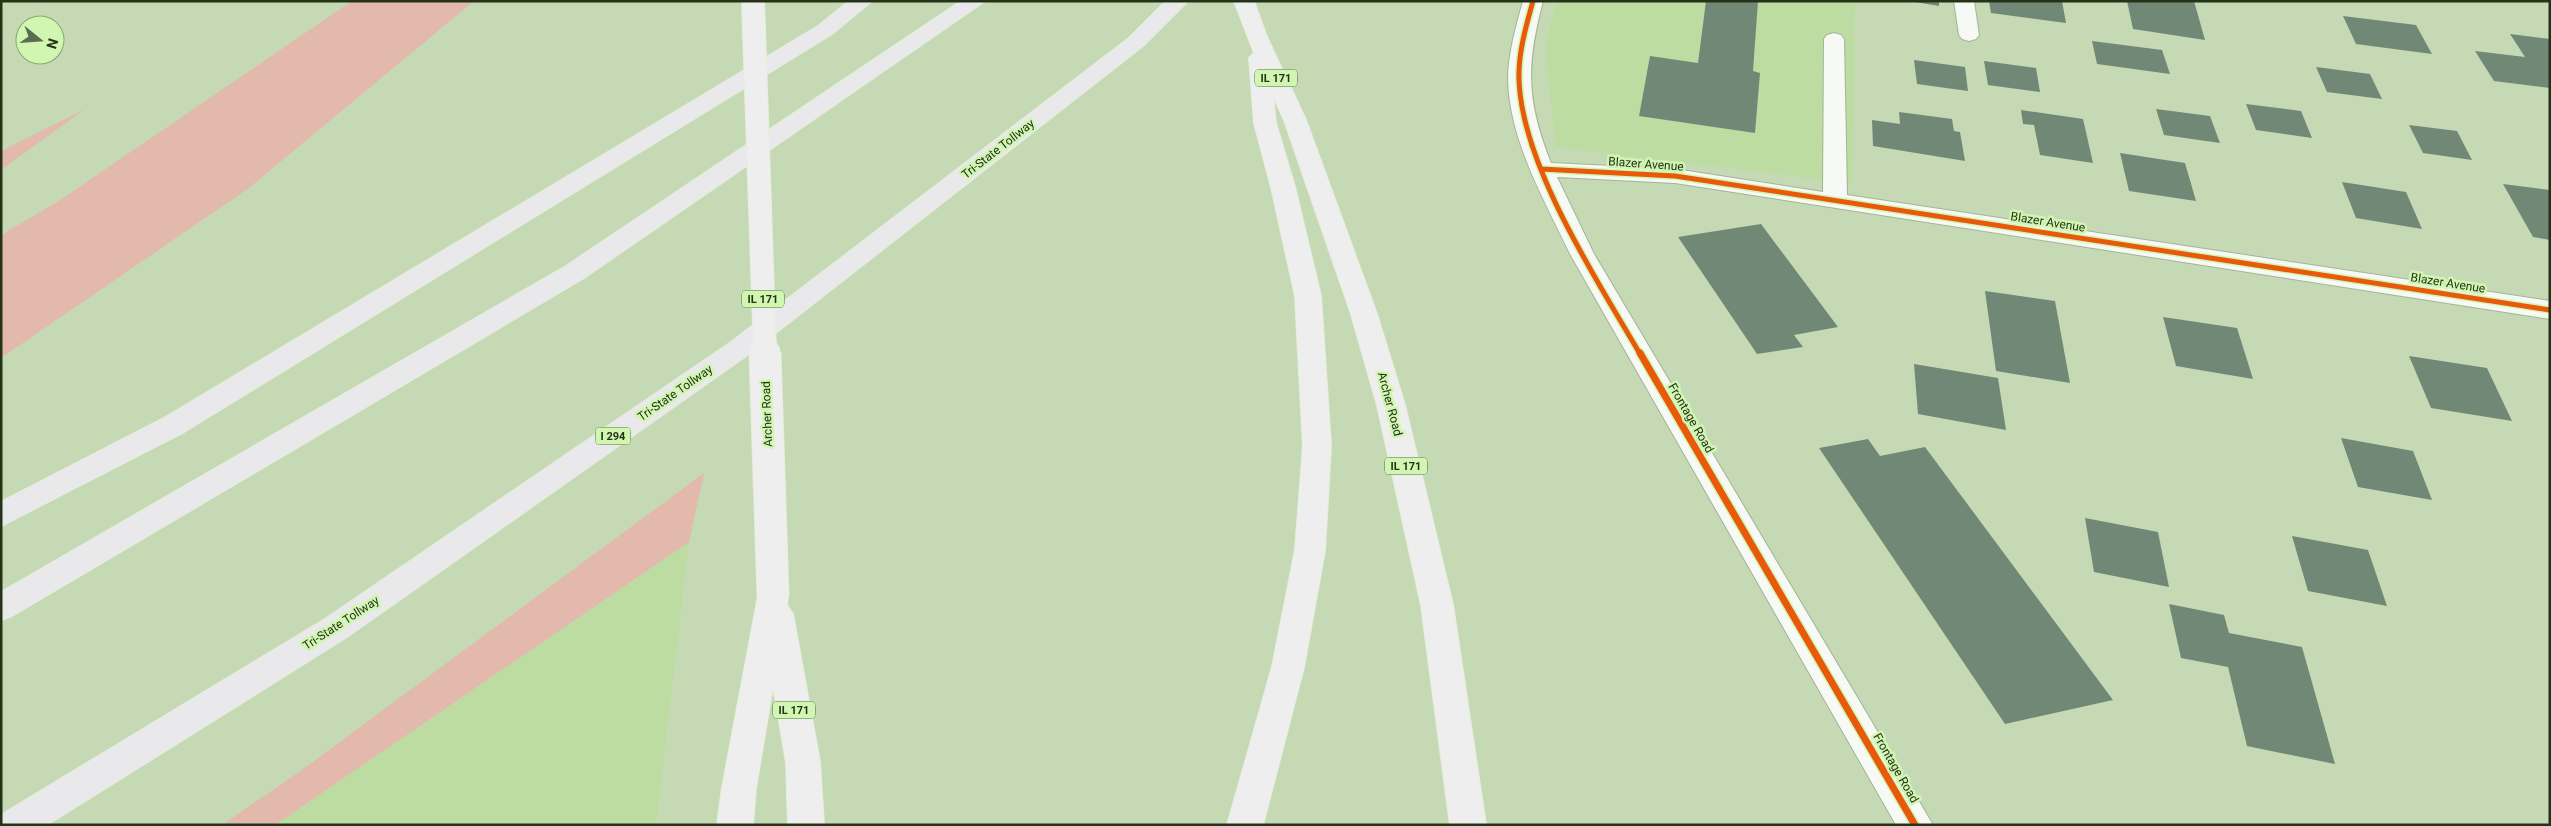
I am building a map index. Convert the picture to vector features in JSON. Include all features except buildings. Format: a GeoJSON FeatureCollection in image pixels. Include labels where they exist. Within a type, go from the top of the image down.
{"type":"FeatureCollection","features":[{"type":"Feature","properties":{"kind":"highway"},"geometry":{"type":"LineString","coordinates":[[1,515],[174,425],[825,30],[862,1]]}},
{"type":"Feature","properties":{"kind":"highway"},"geometry":{"type":"LineString","coordinates":[[1,606],[575,272],[975,1]]}},
{"type":"Feature","properties":{"kind":"highway","name":"Tri-State Tollway"},"geometry":{"type":"LineString","coordinates":[[16,825],[336,628],[740,348],[1136,42],[1178,1]]}},
{"type":"Feature","properties":{"kind":"main road","name":"Archer Road"},"geometry":{"type":"LineString","coordinates":[[753,1],[774,596],[803,762],[806,825]]}},
{"type":"Feature","properties":{"kind":"main road","name":"Archer Road"},"geometry":{"type":"LineString","coordinates":[[1244,1],[1257,37],[1296,120],[1364,314],[1391,405],[1438,605],[1468,825]]}},
{"type":"Feature","properties":{"kind":"main road"},"geometry":{"type":"LineString","coordinates":[[1245,825],[1288,667],[1310,550],[1317,446],[1308,296],[1266,123],[1257,37]]}},
{"type":"Feature","properties":{"kind":"main road"},"geometry":{"type":"LineString","coordinates":[[735,825],[739,788],[774,596]]}},
{"type":"Feature","properties":{"kind":"street","name":"Frontage Road"},"geometry":{"type":"LineString","coordinates":[[1533,1],[1518,79],[1526,126],[1541,168],[1582,254],[1915,825]]}},
{"type":"Feature","properties":{"kind":"street"},"geometry":{"type":"LineString","coordinates":[[1964,1],[1969,35]]}},
{"type":"Feature","properties":{"kind":"street"},"geometry":{"type":"LineString","coordinates":[[1834,39],[1835,202]]}},
{"type":"Feature","properties":{"kind":"street","name":"Blazer Avenue"},"geometry":{"type":"LineString","coordinates":[[1541,168],[1675,176],[2550,310]]}},
{"type":"Feature","properties":{"kind":"shaded area"},"geometry":{"type":"Polygon","coordinates":[[[352,1],[474,1],[249,188],[1,358],[1,235],[57,202],[352,1]]]}},
{"type":"Feature","properties":{"kind":"shaded area"},"geometry":{"type":"Polygon","coordinates":[[[1556,1],[1855,1],[1852,183],[1556,147],[1545,47],[1556,1]]]}},
{"type":"Feature","properties":{"kind":"shaded area"},"geometry":{"type":"Polygon","coordinates":[[[85,109],[1,170],[1,151],[85,109]]]}},
{"type":"Feature","properties":{"kind":"shaded area"},"geometry":{"type":"Polygon","coordinates":[[[704,473],[689,542],[275,825],[222,825],[306,767],[704,473]]]}},
{"type":"Feature","properties":{"kind":"shaded area"},"geometry":{"type":"Polygon","coordinates":[[[689,542],[656,825],[275,825],[689,542]]]}},
{"type":"Feature","properties":{"kind":"cycle path"},"geometry":{"type":"LineString","coordinates":[[1533,1],[1526,30],[1519,81],[1527,126],[1542,170],[1582,254],[1915,825]]}},
{"type":"Feature","properties":{"kind":"cycle path"},"geometry":{"type":"LineString","coordinates":[[1541,169],[1675,176],[2550,310]]}}]}
